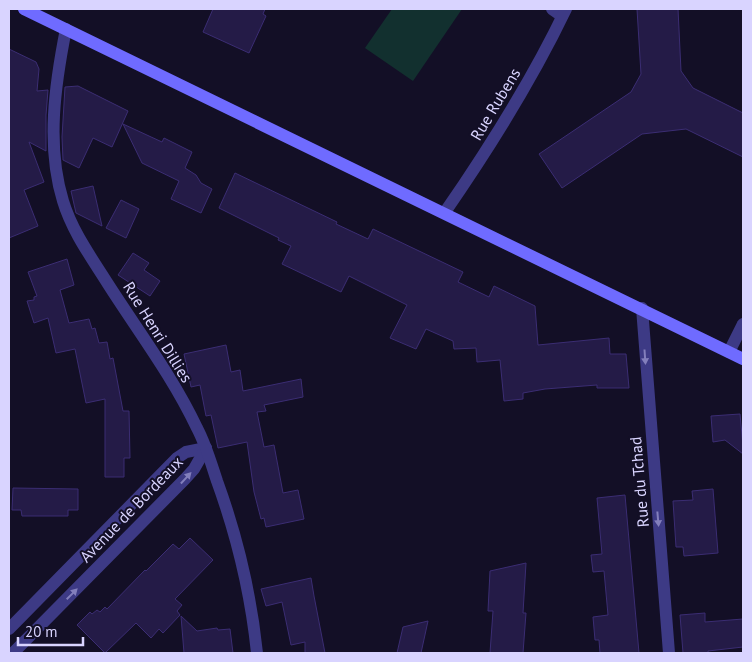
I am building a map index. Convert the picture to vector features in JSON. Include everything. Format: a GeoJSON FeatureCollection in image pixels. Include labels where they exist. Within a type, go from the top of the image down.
{"type":"FeatureCollection","features":[{"type":"Feature","properties":{"kind":"main road"},"geometry":{"type":"LineString","coordinates":[[24,9],[445,212],[743,359]]}},
{"type":"Feature","properties":{"kind":"street","name":"Rue Rubens"},"geometry":{"type":"LineString","coordinates":[[445,212],[506,120],[560,11]]}},
{"type":"Feature","properties":{"kind":"street","name":"Rue Henri Dillies"},"geometry":{"type":"LineString","coordinates":[[66,29],[57,77],[54,133],[56,163],[64,202],[81,240],[186,407],[206,448],[226,507],[242,568],[252,613],[257,653]]}},
{"type":"Feature","properties":{"kind":"street","name":"Rue du Tchad"},"geometry":{"type":"LineString","coordinates":[[642,308],[669,653]]}},
{"type":"Feature","properties":{"kind":"street"},"geometry":{"type":"LineString","coordinates":[[729,352],[743,324]]}},
{"type":"Feature","properties":{"kind":"street","name":"Avenue de Bordeaux"},"geometry":{"type":"LineString","coordinates":[[9,629],[177,458],[186,452],[206,448]]}},
{"type":"Feature","properties":{"kind":"street","name":"Avenue de Bordeaux"},"geometry":{"type":"LineString","coordinates":[[13,653],[194,469],[206,448]]}},
{"type":"Feature","properties":{"kind":"green space"},"geometry":{"type":"Polygon","coordinates":[[[392,9],[462,9],[413,81],[365,48],[392,9]]]}},
{"type":"Feature","properties":{"kind":"building"},"geometry":{"type":"Polygon","coordinates":[[[213,9],[265,9],[263,14],[266,16],[249,53],[203,32],[213,9]]]}},
{"type":"Feature","properties":{"kind":"building"},"geometry":{"type":"Polygon","coordinates":[[[637,9],[678,9],[681,71],[693,88],[743,113],[743,157],[686,129],[642,134],[562,188],[539,154],[631,92],[641,74],[637,9]]]}},
{"type":"Feature","properties":{"kind":"building"},"geometry":{"type":"Polygon","coordinates":[[[9,49],[36,62],[39,69],[37,91],[48,90],[46,151],[29,142],[44,182],[24,190],[38,226],[9,238],[9,49]]]}},
{"type":"Feature","properties":{"kind":"building"},"geometry":{"type":"Polygon","coordinates":[[[78,86],[128,111],[112,147],[93,138],[79,168],[63,160],[62,137],[65,87],[78,86]]]}},
{"type":"Feature","properties":{"kind":"building"},"geometry":{"type":"Polygon","coordinates":[[[123,124],[162,142],[164,138],[192,152],[185,168],[196,175],[201,183],[212,189],[201,213],[171,199],[179,181],[142,163],[123,124]]]}},
{"type":"Feature","properties":{"kind":"building"},"geometry":{"type":"Polygon","coordinates":[[[235,173],[368,239],[373,229],[463,272],[458,282],[489,297],[494,286],[535,306],[538,345],[609,338],[610,354],[626,354],[629,388],[597,388],[597,385],[545,389],[523,393],[523,399],[504,401],[500,360],[477,362],[476,348],[454,349],[453,341],[426,329],[416,349],[390,338],[407,305],[349,276],[341,292],[282,264],[291,246],[219,208],[235,173]]]}},
{"type":"Feature","properties":{"kind":"building"},"geometry":{"type":"Polygon","coordinates":[[[93,186],[102,226],[76,213],[71,191],[93,186]]]}},
{"type":"Feature","properties":{"kind":"building"},"geometry":{"type":"Polygon","coordinates":[[[121,200],[139,209],[126,238],[106,228],[121,200]]]}},
{"type":"Feature","properties":{"kind":"building"},"geometry":{"type":"Polygon","coordinates":[[[133,253],[149,263],[144,270],[160,281],[150,296],[118,275],[133,253]]]}},
{"type":"Feature","properties":{"kind":"building"},"geometry":{"type":"Polygon","coordinates":[[[67,259],[74,285],[60,290],[69,323],[89,319],[92,329],[95,328],[99,343],[107,342],[110,359],[113,358],[123,411],[129,411],[130,458],[124,458],[124,477],[105,477],[105,399],[86,403],[75,349],[56,353],[48,318],[34,323],[27,301],[34,300],[34,297],[37,296],[28,272],[67,259]]]}},
{"type":"Feature","properties":{"kind":"building"},"geometry":{"type":"Polygon","coordinates":[[[226,345],[231,372],[240,370],[243,391],[301,379],[303,397],[264,405],[266,411],[257,412],[264,447],[274,445],[283,493],[298,490],[304,519],[266,527],[264,518],[261,519],[254,492],[247,442],[218,448],[211,415],[206,416],[200,385],[191,387],[184,354],[226,345]]]}},
{"type":"Feature","properties":{"kind":"building"},"geometry":{"type":"Polygon","coordinates":[[[740,414],[743,454],[725,440],[713,442],[711,416],[740,414]]]}},
{"type":"Feature","properties":{"kind":"building"},"geometry":{"type":"Polygon","coordinates":[[[13,488],[78,489],[78,510],[68,510],[68,516],[22,516],[21,510],[12,510],[13,488]]]}},
{"type":"Feature","properties":{"kind":"building"},"geometry":{"type":"Polygon","coordinates":[[[713,489],[718,553],[684,556],[683,547],[676,547],[673,501],[693,500],[692,491],[713,489]]]}},
{"type":"Feature","properties":{"kind":"building"},"geometry":{"type":"Polygon","coordinates":[[[625,495],[639,653],[600,653],[599,640],[595,640],[593,617],[608,615],[604,571],[593,572],[591,555],[602,554],[597,498],[625,495]]]}},
{"type":"Feature","properties":{"kind":"building"},"geometry":{"type":"Polygon","coordinates":[[[190,538],[213,560],[175,599],[182,605],[177,611],[180,615],[163,633],[159,629],[151,638],[136,623],[105,653],[77,625],[90,612],[92,614],[97,610],[100,612],[105,607],[107,609],[173,544],[179,549],[190,538]]]}},
{"type":"Feature","properties":{"kind":"building"},"geometry":{"type":"Polygon","coordinates":[[[526,563],[523,613],[526,613],[523,653],[490,653],[493,611],[488,611],[490,571],[526,563]]]}},
{"type":"Feature","properties":{"kind":"building"},"geometry":{"type":"Polygon","coordinates":[[[311,578],[325,653],[305,653],[305,642],[291,645],[282,602],[266,606],[261,589],[311,578]]]}},
{"type":"Feature","properties":{"kind":"building"},"geometry":{"type":"Polygon","coordinates":[[[705,613],[705,622],[743,619],[743,647],[708,651],[708,653],[683,653],[680,615],[705,613]]]}},
{"type":"Feature","properties":{"kind":"building"},"geometry":{"type":"Polygon","coordinates":[[[181,616],[197,631],[217,628],[218,630],[230,629],[233,653],[184,653],[181,616]]]}},
{"type":"Feature","properties":{"kind":"building"},"geometry":{"type":"Polygon","coordinates":[[[428,621],[421,653],[397,653],[403,627],[428,621]]]}}]}
